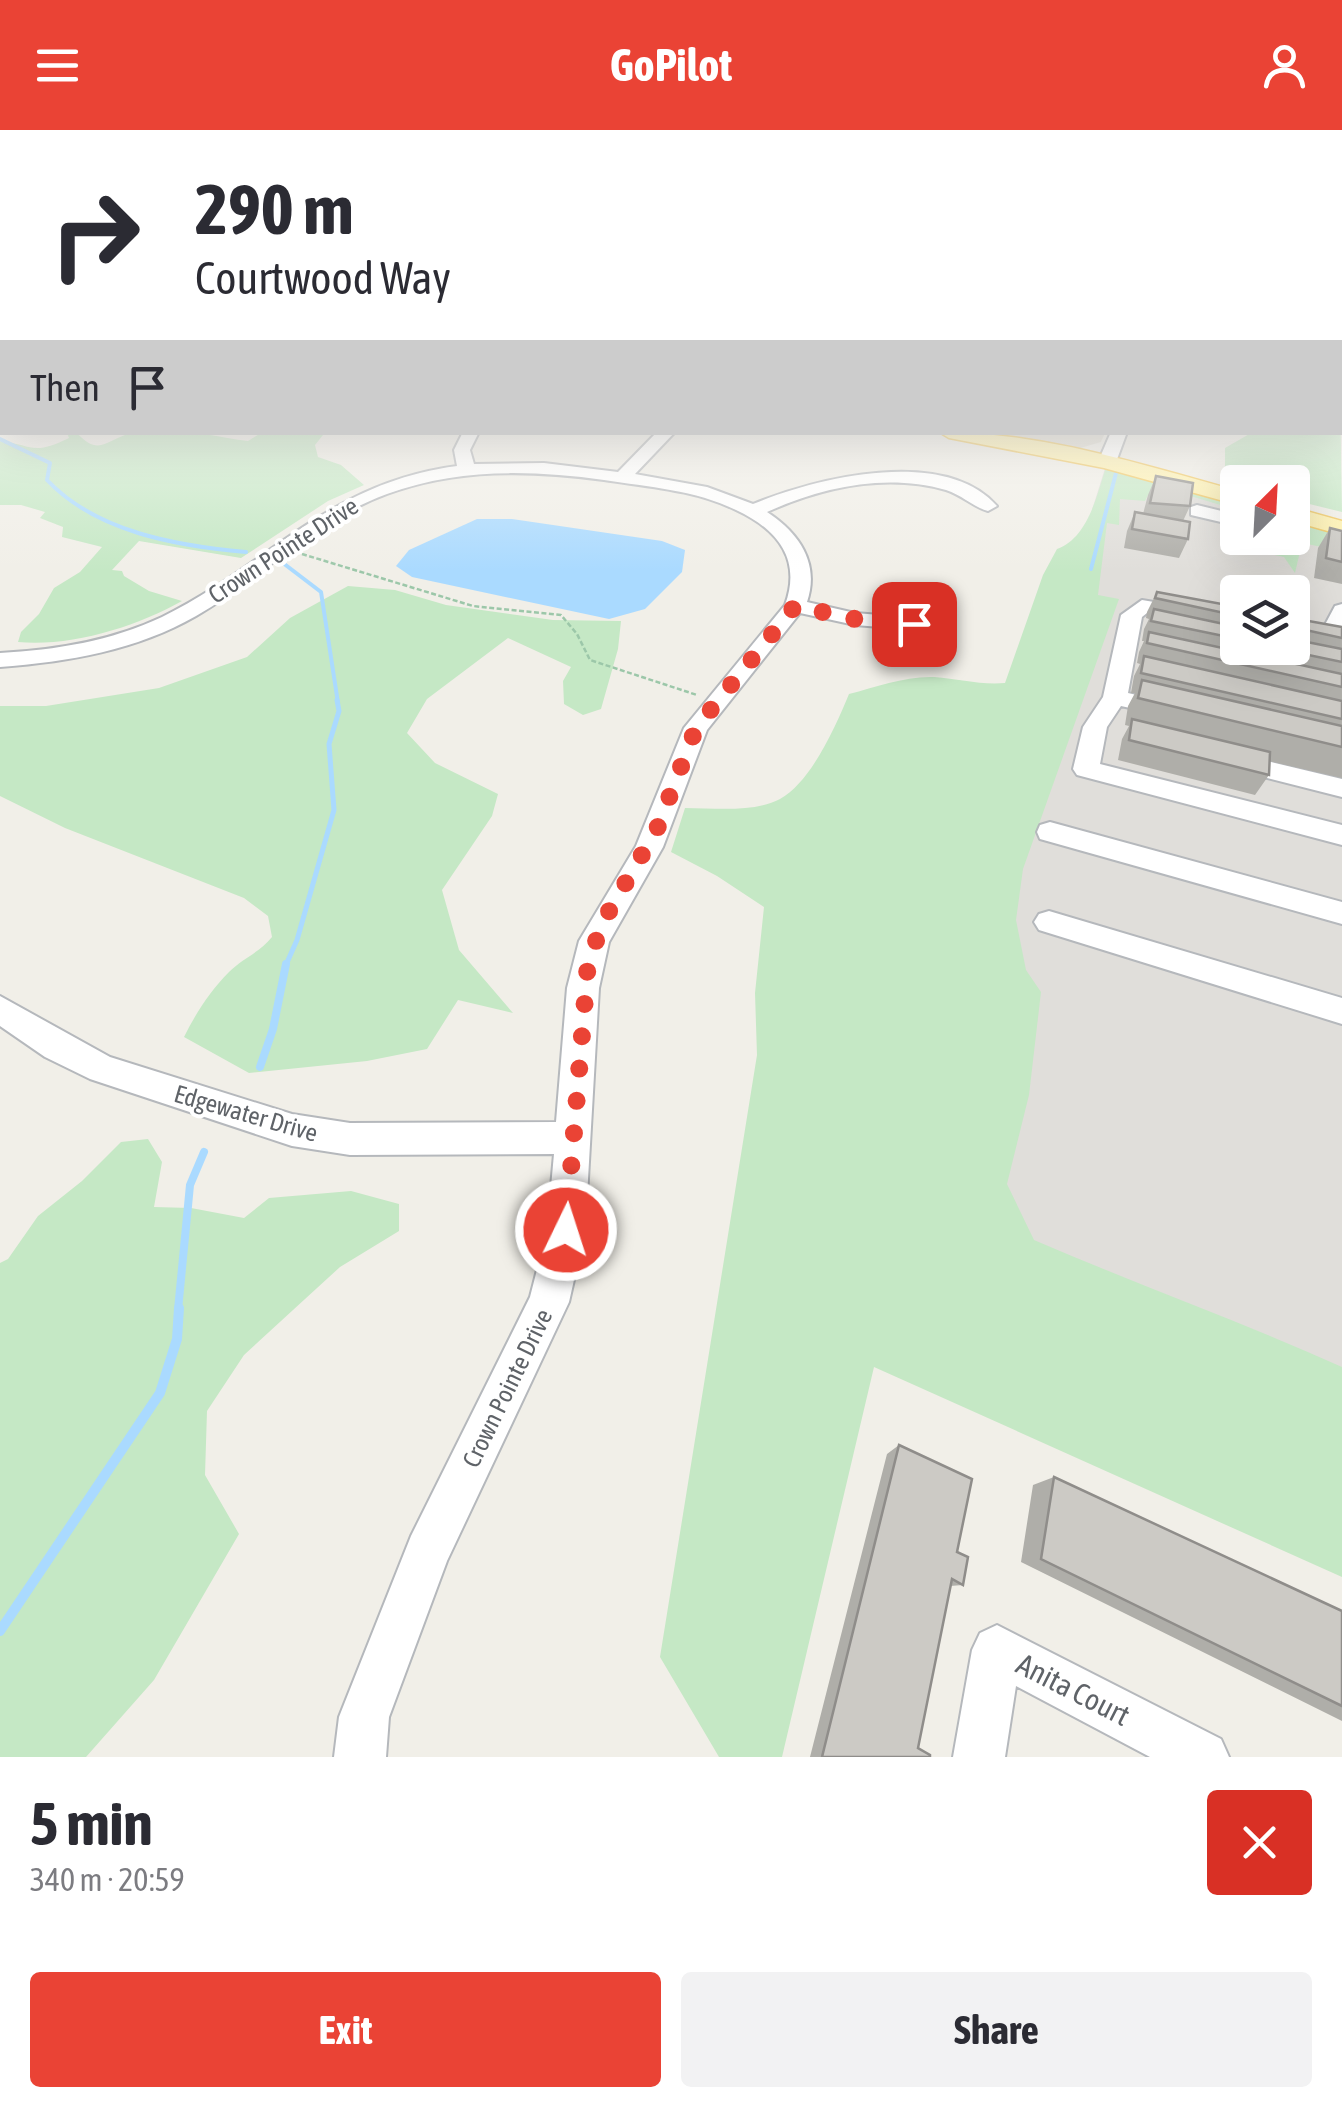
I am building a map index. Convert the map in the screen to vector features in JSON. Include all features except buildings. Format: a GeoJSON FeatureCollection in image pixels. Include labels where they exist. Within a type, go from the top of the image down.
{"type":"FeatureCollection","features":[{"type":"Feature","properties":{"kind":"main road"},"geometry":{"type":"LineString","coordinates":[[965,435],[1107,462],[1220,493]]}},
{"type":"Feature","properties":{"kind":"main road"},"geometry":{"type":"LineString","coordinates":[[1310,519],[1342,528]]}},
{"type":"Feature","properties":{"kind":"street"},"geometry":{"type":"LineString","coordinates":[[466,470],[462,450],[470,435]]}},
{"type":"Feature","properties":{"kind":"street"},"geometry":{"type":"LineString","coordinates":[[1107,462],[1118,435]]}},
{"type":"Feature","properties":{"kind":"street"},"geometry":{"type":"LineString","coordinates":[[612,476],[651,437]]}},
{"type":"Feature","properties":{"kind":"street","name":"Crown Pointe Drive"},"geometry":{"type":"LineString","coordinates":[[0,660],[75,651],[154,628],[200,604],[346,506],[406,482],[466,470],[532,466],[710,494],[754,511],[778,528],[800,555],[803,587],[795,606],[696,728],[649,847],[594,941],[583,988],[566,1230],[549,1302],[427,1552],[364,1717],[360,1757]]}},
{"type":"Feature","properties":{"kind":"street"},"geometry":{"type":"LineString","coordinates":[[754,511],[813,487],[886,479],[953,487],[974,494],[988,506]]}},
{"type":"Feature","properties":{"kind":"street"},"geometry":{"type":"LineString","coordinates":[[1197,511],[1220,517]]}},
{"type":"Feature","properties":{"kind":"street"},"geometry":{"type":"LineString","coordinates":[[795,606],[855,619],[930,625]]}},
{"type":"Feature","properties":{"kind":"street"},"geometry":{"type":"LineString","coordinates":[[1220,619],[1142,606],[1130,668],[1086,769],[1342,835]]}},
{"type":"Feature","properties":{"kind":"street"},"geometry":{"type":"LineString","coordinates":[[1328,635],[1342,610]]}},
{"type":"Feature","properties":{"kind":"street"},"geometry":{"type":"LineString","coordinates":[[1134,635],[1220,641]]}},
{"type":"Feature","properties":{"kind":"street"},"geometry":{"type":"LineString","coordinates":[[1115,697],[1196,716]]}},
{"type":"Feature","properties":{"kind":"street"},"geometry":{"type":"LineString","coordinates":[[1209,755],[1342,788]]}},
{"type":"Feature","properties":{"kind":"street"},"geometry":{"type":"LineString","coordinates":[[1050,832],[1342,913]]}},
{"type":"Feature","properties":{"kind":"street"},"geometry":{"type":"LineString","coordinates":[[1049,922],[1342,1011]]}},
{"type":"Feature","properties":{"kind":"street","name":"Edgewater Drive"},"geometry":{"type":"LineString","coordinates":[[0,1009],[57,1047],[102,1069],[292,1130],[350,1139],[572,1138]]}},
{"type":"Feature","properties":{"kind":"street","name":"Anita Court"},"geometry":{"type":"LineString","coordinates":[[978,1757],[997,1650],[1203,1757]]}},
{"type":"Feature","properties":{"kind":"path"},"geometry":{"type":"LineString","coordinates":[[292,551],[473,606],[561,616],[577,634],[590,660],[700,695]]}},
{"type":"Feature","properties":{"kind":"shaded area"},"geometry":{"type":"Polygon","coordinates":[[[995,435],[1104,435],[1101,442],[1077,449],[995,435]]]}},
{"type":"Feature","properties":{"kind":"shaded area"},"geometry":{"type":"Polygon","coordinates":[[[1106,465],[1220,495],[1220,555],[1310,555],[1310,535],[1342,530],[1342,1500],[851,1283],[1106,465]]]}},
{"type":"Feature","properties":{"kind":"green space"},"geometry":{"type":"Polygon","coordinates":[[[68,435],[79,435],[91,444],[103,445],[126,435],[209,435],[248,441],[258,435],[323,435],[315,445],[318,457],[341,465],[364,485],[328,501],[241,558],[139,541],[112,570],[122,571],[149,591],[182,601],[103,633],[60,641],[18,642],[21,632],[39,614],[54,588],[80,572],[102,547],[62,537],[63,527],[40,518],[45,512],[21,505],[0,505],[0,441],[40,448],[69,438],[68,435]]]}},
{"type":"Feature","properties":{"kind":"green space"},"geometry":{"type":"Polygon","coordinates":[[[1248,435],[1341,435],[1342,512],[1310,504],[1310,465],[1225,465],[1225,448],[1248,435]]]}},
{"type":"Feature","properties":{"kind":"green space"},"geometry":{"type":"Polygon","coordinates":[[[1106,467],[1220,497],[1220,505],[1187,495],[1148,495],[1145,501],[1120,499],[1119,525],[1107,523],[1098,595],[1119,599],[1023,869],[1016,920],[1026,970],[1041,992],[1029,1095],[1007,1184],[1034,1240],[1342,1367],[1342,1577],[874,1367],[782,1757],[719,1757],[660,1657],[757,1055],[755,993],[764,907],[671,852],[685,808],[758,806],[791,791],[821,752],[849,694],[923,677],[1005,683],[1043,575],[1057,549],[1084,526],[1106,467]]]}},
{"type":"Feature","properties":{"kind":"green space"},"geometry":{"type":"Polygon","coordinates":[[[1310,522],[1342,531],[1342,551],[1310,545],[1310,522]]]}},
{"type":"Feature","properties":{"kind":"green space"},"geometry":{"type":"Polygon","coordinates":[[[1275,555],[1299,555],[1295,573],[1284,557],[1275,555]]]}},
{"type":"Feature","properties":{"kind":"green space"},"geometry":{"type":"Polygon","coordinates":[[[348,586],[395,590],[446,605],[553,620],[621,621],[618,649],[601,709],[583,715],[564,704],[563,681],[571,667],[508,638],[427,699],[407,733],[435,763],[498,794],[492,816],[442,890],[459,950],[513,1013],[458,1000],[427,1049],[367,1061],[249,1073],[184,1037],[222,979],[272,937],[268,916],[244,898],[65,828],[0,796],[0,706],[46,706],[159,688],[247,657],[290,618],[348,586]]]}},
{"type":"Feature","properties":{"kind":"green space"},"geometry":{"type":"Polygon","coordinates":[[[148,1139],[162,1162],[154,1207],[191,1208],[244,1218],[269,1198],[351,1191],[399,1204],[399,1231],[340,1267],[244,1355],[207,1411],[205,1475],[239,1534],[154,1680],[86,1757],[0,1757],[0,1263],[8,1259],[38,1216],[82,1181],[121,1142],[148,1139]]]}},
{"type":"Feature","properties":{"kind":"water"},"geometry":{"type":"Polygon","coordinates":[[[477,519],[512,519],[662,541],[685,550],[682,572],[645,609],[609,619],[412,577],[396,566],[409,550],[477,519]]]}},
{"type":"Feature","properties":{"kind":"waterway"},"geometry":{"type":"LineString","coordinates":[[0,439],[50,463],[47,480],[67,498],[113,524],[193,546],[246,552]]}},
{"type":"Feature","properties":{"kind":"waterway"},"geometry":{"type":"LineString","coordinates":[[1091,569],[1116,473]]}},
{"type":"Feature","properties":{"kind":"waterway"},"geometry":{"type":"LineString","coordinates":[[283,563],[321,592],[338,703]]}},
{"type":"Feature","properties":{"kind":"waterway"},"geometry":{"type":"LineString","coordinates":[[286,965],[297,940],[334,810],[329,744],[339,711],[337,700]]}},
{"type":"Feature","properties":{"kind":"waterway"},"geometry":{"type":"LineString","coordinates":[[260,1067],[273,1029],[286,965]]}},
{"type":"Feature","properties":{"kind":"waterway"},"geometry":{"type":"LineString","coordinates":[[178,1310],[190,1185],[204,1152]]}},
{"type":"Feature","properties":{"kind":"waterway"},"geometry":{"type":"LineString","coordinates":[[0,1631],[160,1393],[177,1339],[179,1308]]}},
{"type":"Feature","properties":{"kind":"route"},"geometry":{"type":"LineString","coordinates":[[566,1230],[588,962],[604,920],[649,847],[696,728],[795,606],[855,619],[914,624]]}}]}
